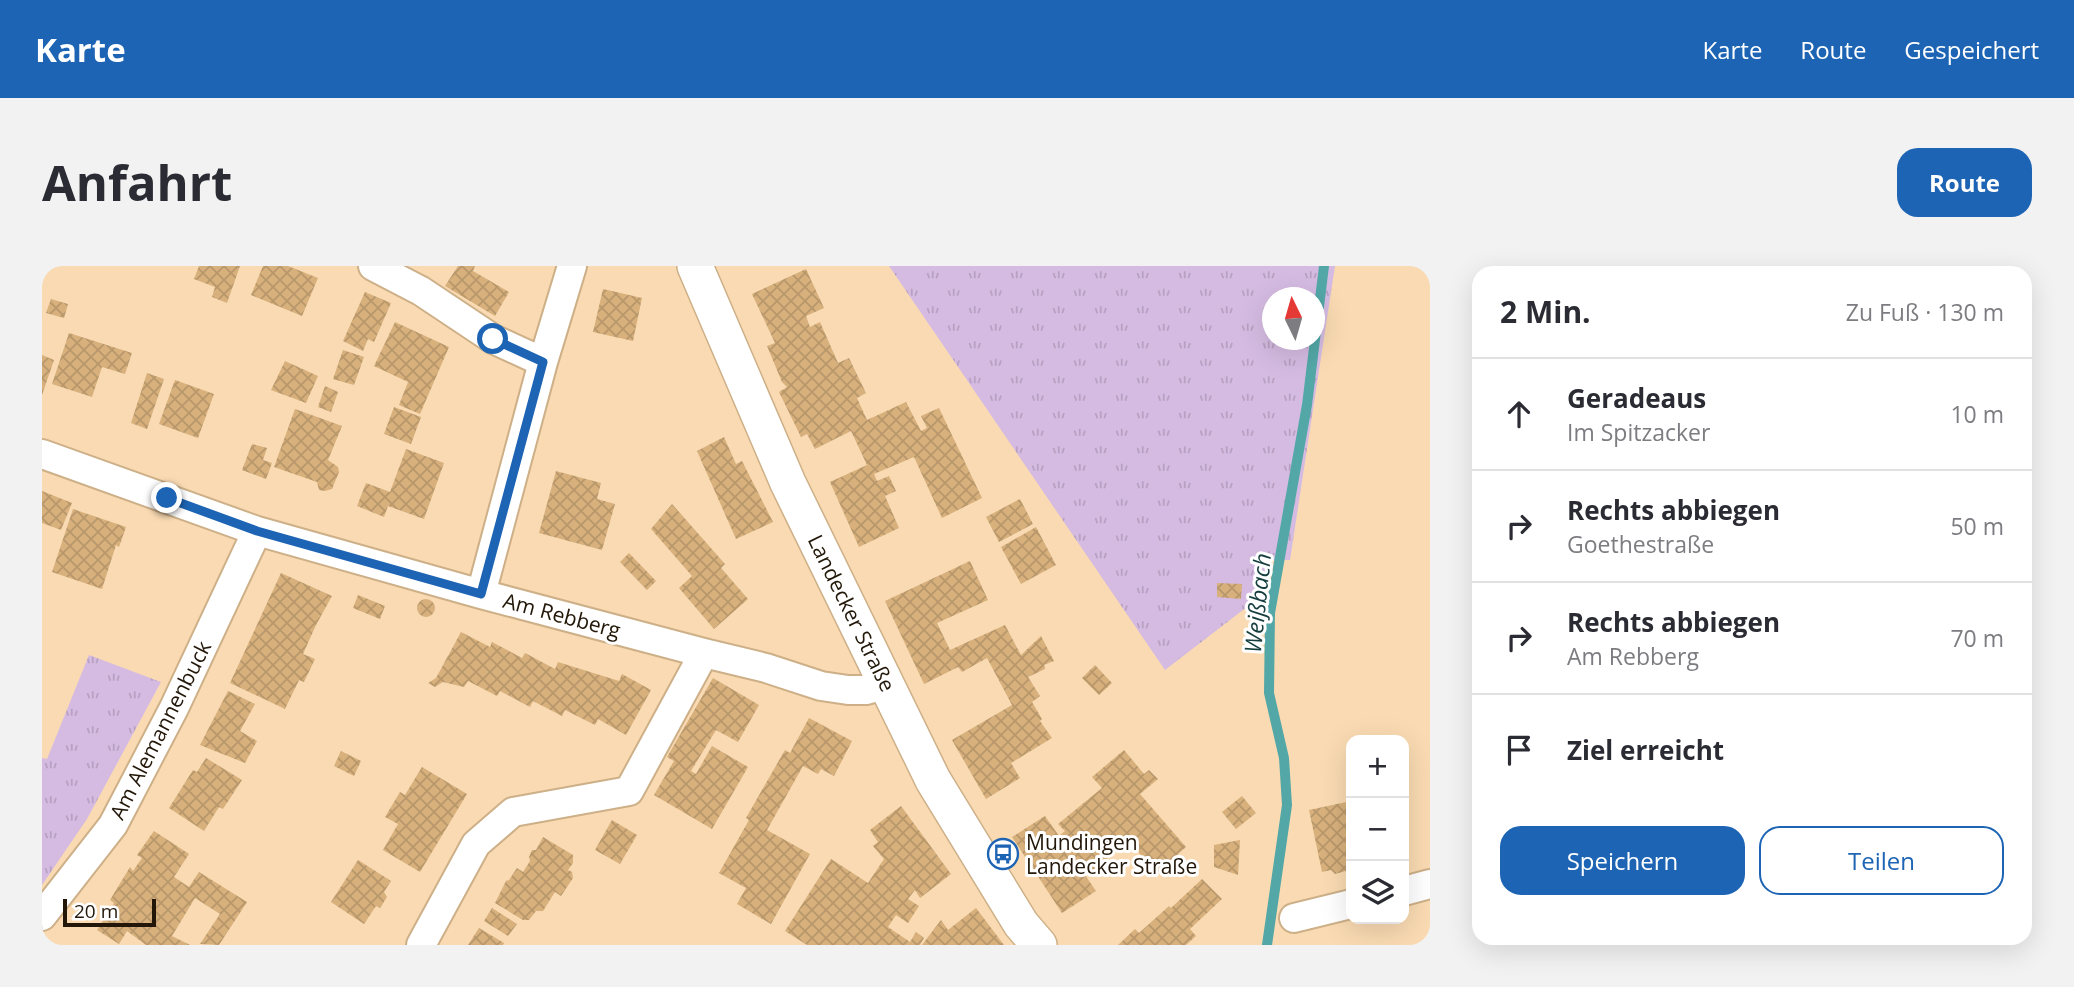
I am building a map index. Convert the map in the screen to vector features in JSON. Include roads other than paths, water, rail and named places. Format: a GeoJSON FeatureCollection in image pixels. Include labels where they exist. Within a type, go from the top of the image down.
{"type":"FeatureCollection","features":[{"type":"Feature","properties":{"kind":"street"},"geometry":{"type":"LineString","coordinates":[[373,266],[421,291],[493,339],[543,362]]}},
{"type":"Feature","properties":{"kind":"street"},"geometry":{"type":"LineString","coordinates":[[481,594],[543,362],[572,266]]}},
{"type":"Feature","properties":{"kind":"street","name":"Landecker Straße"},"geometry":{"type":"LineString","coordinates":[[695,266],[788,483],[933,780],[1021,924],[1039,945]]}},
{"type":"Feature","properties":{"kind":"street","name":"Am Rebberg"},"geometry":{"type":"LineString","coordinates":[[42,454],[257,531],[481,594],[766,668],[821,686],[866,690],[887,684]]}},
{"type":"Feature","properties":{"kind":"street","name":"Am Alemannenbuck"},"geometry":{"type":"LineString","coordinates":[[42,916],[113,825],[174,708],[257,531]]}},
{"type":"Feature","properties":{"kind":"street"},"geometry":{"type":"LineString","coordinates":[[421,945],[476,844],[513,812],[629,791],[704,653]]}},
{"type":"Feature","properties":{"kind":"street"},"geometry":{"type":"LineString","coordinates":[[1409,890],[1430,884]]}},
{"type":"Feature","properties":{"kind":"street"},"geometry":{"type":"LineString","coordinates":[[1294,918],[1346,905]]}},
{"type":"Feature","properties":{"kind":"waterway","name":"Weißbach"},"geometry":{"type":"LineString","coordinates":[[1267,945],[1287,805],[1284,758],[1269,693],[1270,613],[1307,405],[1324,266]]}},
{"type":"Feature","properties":{"kind":"place","name":"Mundingen Landecker Straße"},"geometry":{"type":"Point","coordinates":[1003,854]}}]}
